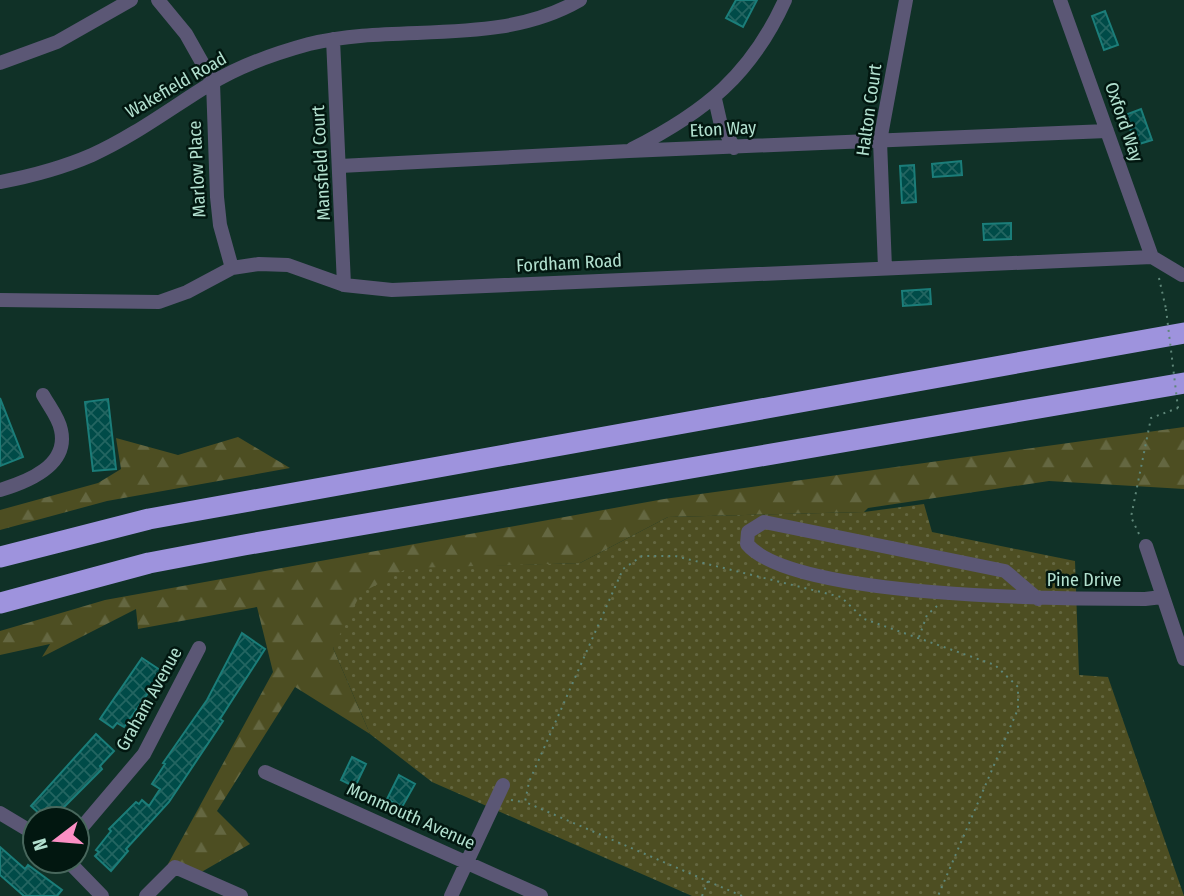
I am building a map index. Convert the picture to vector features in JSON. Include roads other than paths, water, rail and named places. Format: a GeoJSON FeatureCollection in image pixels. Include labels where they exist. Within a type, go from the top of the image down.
{"type":"FeatureCollection","features":[{"type":"Feature","properties":{"kind":"highway"},"geometry":{"type":"LineString","coordinates":[[0,557],[149,519],[1184,333]]}},
{"type":"Feature","properties":{"kind":"highway"},"geometry":{"type":"LineString","coordinates":[[0,603],[149,563],[244,545],[1184,383]]}},
{"type":"Feature","properties":{"kind":"street"},"geometry":{"type":"LineString","coordinates":[[0,63],[57,42],[131,0]]}},
{"type":"Feature","properties":{"kind":"street","name":"Marlow Place"},"geometry":{"type":"LineString","coordinates":[[158,0],[186,34],[213,82],[216,197],[220,225],[232,268]]}},
{"type":"Feature","properties":{"kind":"street","name":"Wakefield Road"},"geometry":{"type":"LineString","coordinates":[[0,182],[47,172],[94,154],[213,82],[275,55],[333,39],[510,26],[551,14],[580,0]]}},
{"type":"Feature","properties":{"kind":"street"},"geometry":{"type":"LineString","coordinates":[[629,150],[715,99],[759,50],[785,0]]}},
{"type":"Feature","properties":{"kind":"street","name":"Halton Court"},"geometry":{"type":"LineString","coordinates":[[885,268],[880,141],[906,0]]}},
{"type":"Feature","properties":{"kind":"street","name":"Oxford Way"},"geometry":{"type":"LineString","coordinates":[[1060,0],[1152,257]]}},
{"type":"Feature","properties":{"kind":"street","name":"Mansfield Court"},"geometry":{"type":"LineString","coordinates":[[333,39],[344,285]]}},
{"type":"Feature","properties":{"kind":"street"},"geometry":{"type":"LineString","coordinates":[[715,99],[720,121],[734,148]]}},
{"type":"Feature","properties":{"kind":"street","name":"Eton Way"},"geometry":{"type":"LineString","coordinates":[[340,166],[629,150],[734,148],[1107,131]]}},
{"type":"Feature","properties":{"kind":"street"},"geometry":{"type":"LineString","coordinates":[[1152,257],[1182,275]]}},
{"type":"Feature","properties":{"kind":"street","name":"Fordham Road"},"geometry":{"type":"LineString","coordinates":[[0,300],[159,302],[187,292],[232,268],[259,264],[288,265],[344,285],[392,290],[1152,257]]}},
{"type":"Feature","properties":{"kind":"street"},"geometry":{"type":"LineString","coordinates":[[0,491],[37,476],[58,453],[61,427],[43,395]]}},
{"type":"Feature","properties":{"kind":"street","name":"Pine Drive"},"geometry":{"type":"LineString","coordinates":[[1038,599],[1005,571],[764,522],[748,531],[747,544],[756,555],[783,566],[873,585],[1005,598],[1038,599],[1162,597]]}},
{"type":"Feature","properties":{"kind":"street"},"geometry":{"type":"LineString","coordinates":[[1146,546],[1184,659]]}},
{"type":"Feature","properties":{"kind":"street","name":"Graham Avenue"},"geometry":{"type":"LineString","coordinates":[[91,816],[144,754],[199,648]]}},
{"type":"Feature","properties":{"kind":"street","name":"Monmouth Avenue"},"geometry":{"type":"LineString","coordinates":[[265,772],[541,896]]}},
{"type":"Feature","properties":{"kind":"street"},"geometry":{"type":"LineString","coordinates":[[451,896],[503,785]]}},
{"type":"Feature","properties":{"kind":"street"},"geometry":{"type":"LineString","coordinates":[[0,813],[21,826]]}},
{"type":"Feature","properties":{"kind":"street"},"geometry":{"type":"LineString","coordinates":[[146,896],[172,868],[182,869],[241,896]]}},
{"type":"Feature","properties":{"kind":"street"},"geometry":{"type":"LineString","coordinates":[[82,875],[102,896]]}}]}
